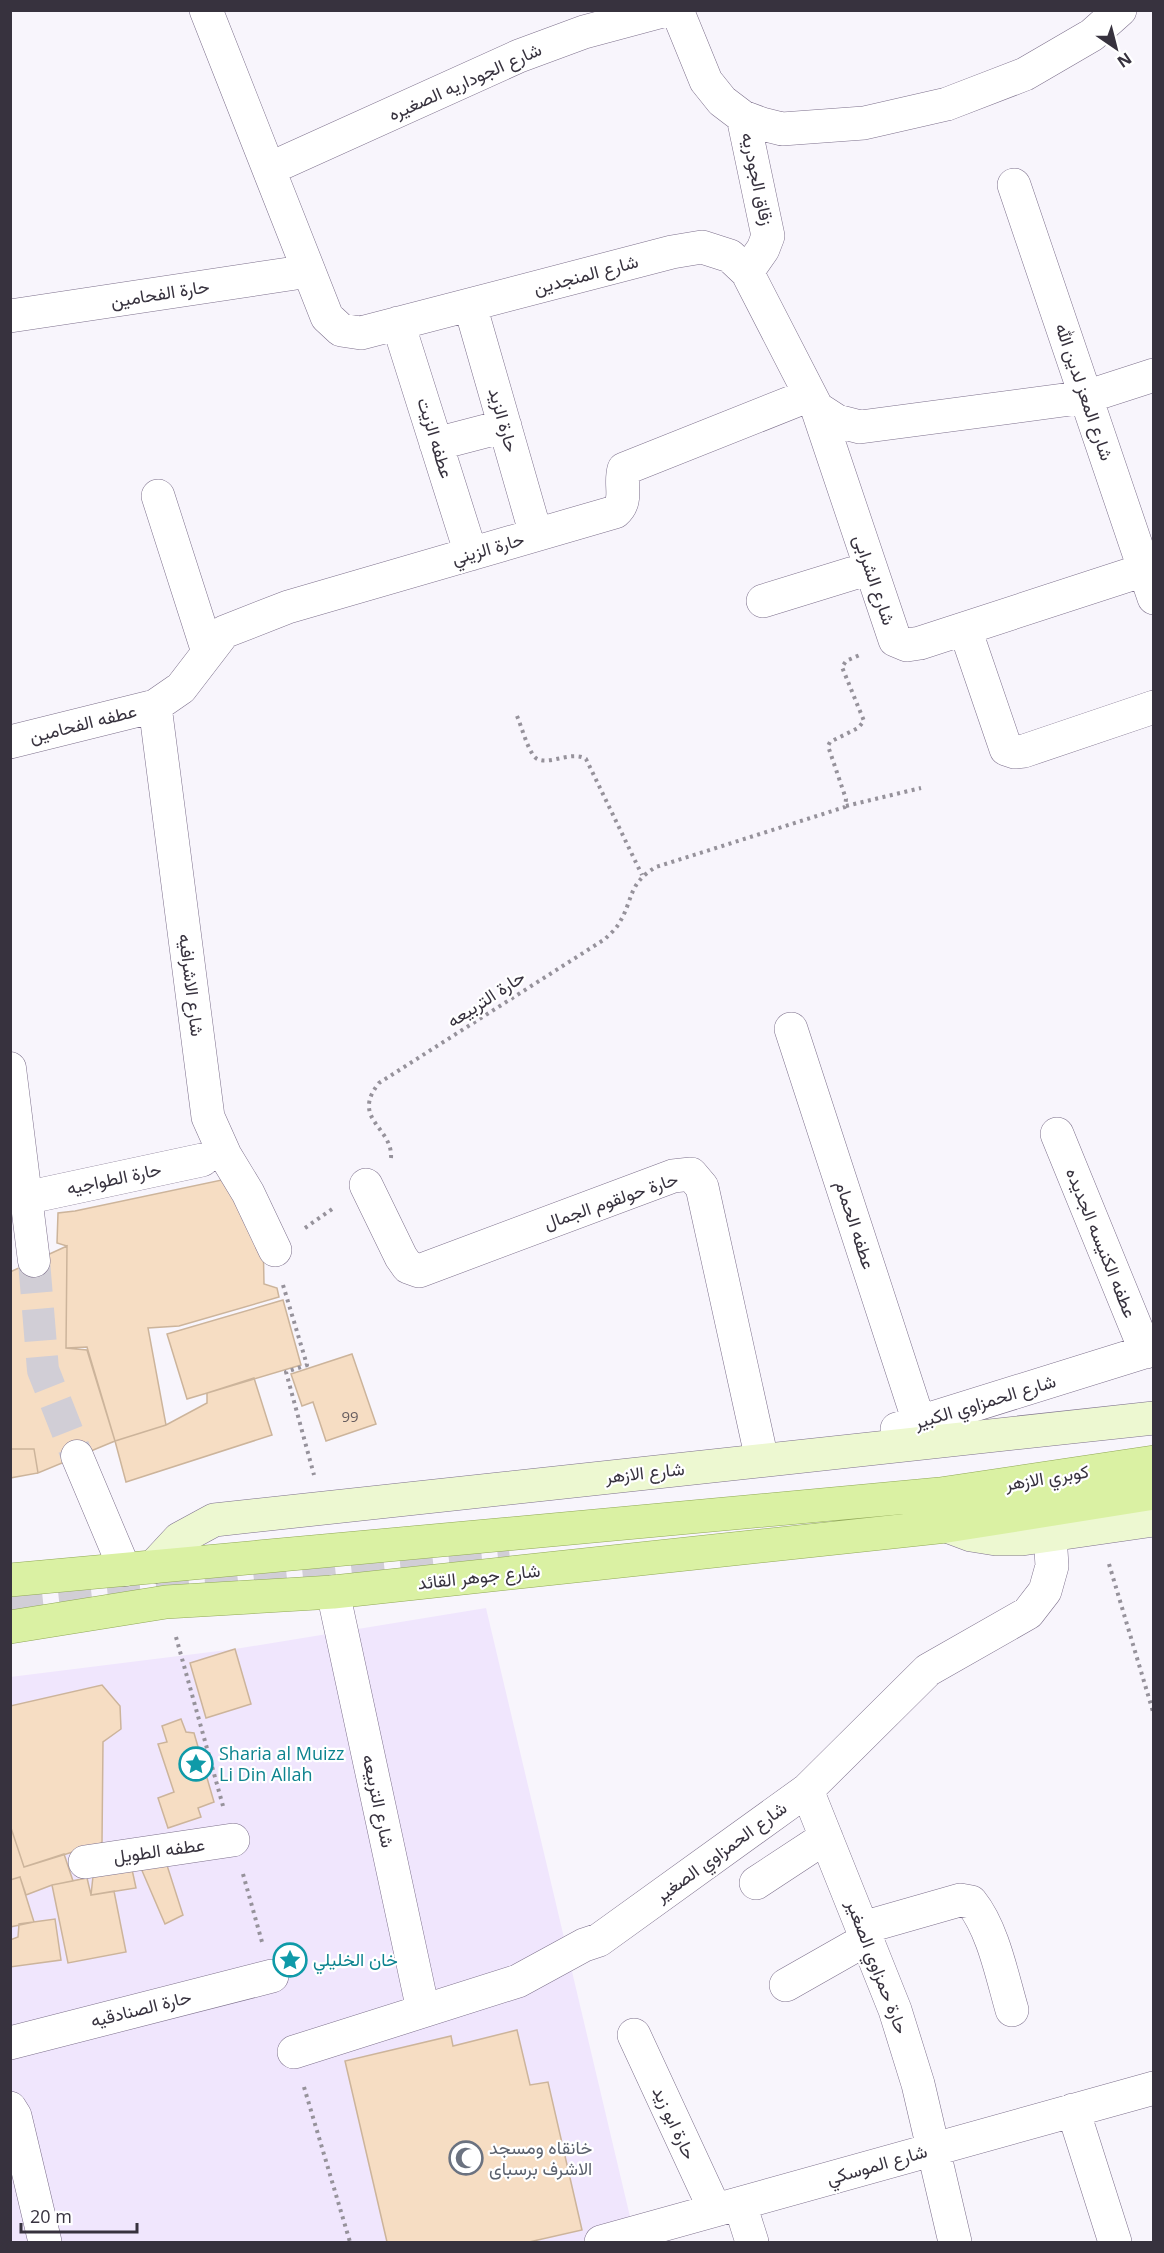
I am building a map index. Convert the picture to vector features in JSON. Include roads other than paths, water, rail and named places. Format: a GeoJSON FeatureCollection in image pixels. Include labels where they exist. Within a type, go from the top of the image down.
{"type":"FeatureCollection","features":[{"type":"Feature","properties":{"kind":"main road","name":"شارع الازهر"},"geometry":{"type":"LineString","coordinates":[[139,1568],[179,1539],[214,1520],[1154,1418]]}},
{"type":"Feature","properties":{"kind":"main road","name":"كوبري الازهر"},"geometry":{"type":"LineString","coordinates":[[139,1568],[940,1494],[1154,1462]]}},
{"type":"Feature","properties":{"kind":"main road","name":"كوبري الازهر"},"geometry":{"type":"LineString","coordinates":[[947,1526],[1154,1492]]}},
{"type":"Feature","properties":{"kind":"main road"},"geometry":{"type":"LineString","coordinates":[[947,1526],[971,1535],[996,1539],[1022,1539],[1154,1520]]}},
{"type":"Feature","properties":{"kind":"main road","name":"شارع جوهر القائد"},"geometry":{"type":"LineString","coordinates":[[10,1627],[166,1602],[333,1592],[947,1526]]}},
{"type":"Feature","properties":{"kind":"main road"},"geometry":{"type":"LineString","coordinates":[[10,1580],[139,1568]]}},
{"type":"Feature","properties":{"kind":"street","name":"شارع المنجدين"},"geometry":{"type":"LineString","coordinates":[[206,10],[327,317],[341,330],[361,333],[672,252],[702,247],[730,256],[747,272],[813,402]]}},
{"type":"Feature","properties":{"kind":"street","name":"شارع الجوداريه الصغيره"},"geometry":{"type":"LineString","coordinates":[[269,169],[519,56],[583,21],[666,10]]}},
{"type":"Feature","properties":{"kind":"street"},"geometry":{"type":"LineString","coordinates":[[677,10],[706,81],[722,101],[743,117],[782,129],[864,123],[946,104],[1025,74],[1092,35],[1120,10]]}},
{"type":"Feature","properties":{"kind":"street","name":"زقاق الجودريه"},"geometry":{"type":"LineString","coordinates":[[743,117],[768,236],[763,249],[747,272]]}},
{"type":"Feature","properties":{"kind":"street","name":"شارع المعز لدين الله"},"geometry":{"type":"LineString","coordinates":[[1014,185],[1149,584]]}},
{"type":"Feature","properties":{"kind":"street","name":"حارة الفحامين"},"geometry":{"type":"LineString","coordinates":[[10,316],[309,272]]}},
{"type":"Feature","properties":{"kind":"street","name":"حارة الزيد"},"geometry":{"type":"LineString","coordinates":[[470,305],[536,535]]}},
{"type":"Feature","properties":{"kind":"street","name":"عطفه الزيت"},"geometry":{"type":"LineString","coordinates":[[399,323],[471,554]]}},
{"type":"Feature","properties":{"kind":"street"},"geometry":{"type":"LineString","coordinates":[[813,402],[837,421],[860,427],[1086,397],[1154,375]]}},
{"type":"Feature","properties":{"kind":"street","name":"حارة الزيني"},"geometry":{"type":"LineString","coordinates":[[155,706],[181,688],[224,632],[288,606],[615,513],[624,498],[622,477],[624,469],[813,402]]}},
{"type":"Feature","properties":{"kind":"street","name":"شارع الشرابى"},"geometry":{"type":"LineString","coordinates":[[813,402],[896,640],[907,645],[964,628],[1149,584]]}},
{"type":"Feature","properties":{"kind":"street"},"geometry":{"type":"LineString","coordinates":[[436,444],[505,426]]}},
{"type":"Feature","properties":{"kind":"street"},"geometry":{"type":"LineString","coordinates":[[158,496],[208,652]]}},
{"type":"Feature","properties":{"kind":"street"},"geometry":{"type":"LineString","coordinates":[[763,601],[870,568]]}},
{"type":"Feature","properties":{"kind":"street"},"geometry":{"type":"LineString","coordinates":[[964,628],[1001,740],[1006,748],[1015,752],[1024,751],[1154,707]]}},
{"type":"Feature","properties":{"kind":"street","name":"عطفه الفحامين"},"geometry":{"type":"LineString","coordinates":[[10,742],[155,706]]}},
{"type":"Feature","properties":{"kind":"street","name":"شارع الاشرافيه"},"geometry":{"type":"LineString","coordinates":[[155,706],[208,1117],[225,1155],[248,1192],[274,1250]]}},
{"type":"Feature","properties":{"kind":"street","name":"عطفه الحمام"},"geometry":{"type":"LineString","coordinates":[[791,1029],[919,1422]]}},
{"type":"Feature","properties":{"kind":"street"},"geometry":{"type":"LineString","coordinates":[[10,1068],[34,1261]]}},
{"type":"Feature","properties":{"kind":"street","name":"عطفه الكنيسه الجديده"},"geometry":{"type":"LineString","coordinates":[[1057,1134],[1150,1350]]}},
{"type":"Feature","properties":{"kind":"street","name":"حارة الطواجيه"},"geometry":{"type":"LineString","coordinates":[[25,1198],[202,1160]]}},
{"type":"Feature","properties":{"kind":"street","name":"حارة حولقوم الجمال"},"geometry":{"type":"LineString","coordinates":[[366,1185],[401,1257],[408,1267],[419,1271],[673,1176],[691,1174],[702,1187],[762,1460]]}},
{"type":"Feature","properties":{"kind":"street","name":"شارع الحمزاوي الكبير"},"geometry":{"type":"LineString","coordinates":[[816,1454],[1150,1350]]}},
{"type":"Feature","properties":{"kind":"street"},"geometry":{"type":"LineString","coordinates":[[76,1456],[139,1568]]}},
{"type":"Feature","properties":{"kind":"street","name":"شارع الحمزاوي الصغير"},"geometry":{"type":"LineString","coordinates":[[294,2052],[518,1981],[584,1945],[599,1940],[807,1790],[928,1670],[1028,1613],[1045,1591],[1052,1566],[1050,1535]]}},
{"type":"Feature","properties":{"kind":"street","name":"شارع التربيعه"},"geometry":{"type":"LineString","coordinates":[[333,1592],[423,2010]]}},
{"type":"Feature","properties":{"kind":"street","name":"حارة حمزاوي الصغير"},"geometry":{"type":"LineString","coordinates":[[807,1790],[898,2020],[918,2084],[955,2242]]}},
{"type":"Feature","properties":{"kind":"street"},"geometry":{"type":"LineString","coordinates":[[756,1883],[826,1837]]}},
{"type":"Feature","properties":{"kind":"street","name":"عطفه الطويل"},"geometry":{"type":"LineString","coordinates":[[85,1862],[233,1840]]}},
{"type":"Feature","properties":{"kind":"street"},"geometry":{"type":"LineString","coordinates":[[786,1985],[865,1933],[960,1900],[971,1902],[980,1913],[1012,2010]]}},
{"type":"Feature","properties":{"kind":"street","name":"حارة الصنادقيه"},"geometry":{"type":"LineString","coordinates":[[10,2043],[272,1976]]}},
{"type":"Feature","properties":{"kind":"street","name":"حارة ابو زيد"},"geometry":{"type":"LineString","coordinates":[[634,2035],[727,2207],[752,2242]]}},
{"type":"Feature","properties":{"kind":"street","name":"شارع الموسكي"},"geometry":{"type":"LineString","coordinates":[[600,2242],[1154,2088]]}},
{"type":"Feature","properties":{"kind":"street"},"geometry":{"type":"LineString","coordinates":[[10,2108],[15,2116],[45,2242]]}},
{"type":"Feature","properties":{"kind":"street"},"geometry":{"type":"LineString","coordinates":[[1072,2110],[1114,2242]]}},
{"type":"Feature","properties":{"kind":"tunnel"},"geometry":{"type":"LineString","coordinates":[[34,1261],[43,1370],[77,1456]]}},
{"type":"Feature","properties":{"kind":"tunnel"},"geometry":{"type":"LineString","coordinates":[[10,1603],[509,1550]]}},
{"type":"Feature","properties":{"kind":"place","name":"Sharia al Muizz Li Din Allah"},"geometry":{"type":"Point","coordinates":[196,1764]}},
{"type":"Feature","properties":{"kind":"place","name":"خان الخليلي"},"geometry":{"type":"Point","coordinates":[290,1960]}},
{"type":"Feature","properties":{"kind":"place","name":"خانقاه ومسجد الاشرف برسباى"},"geometry":{"type":"Point","coordinates":[466,2158]}}]}
